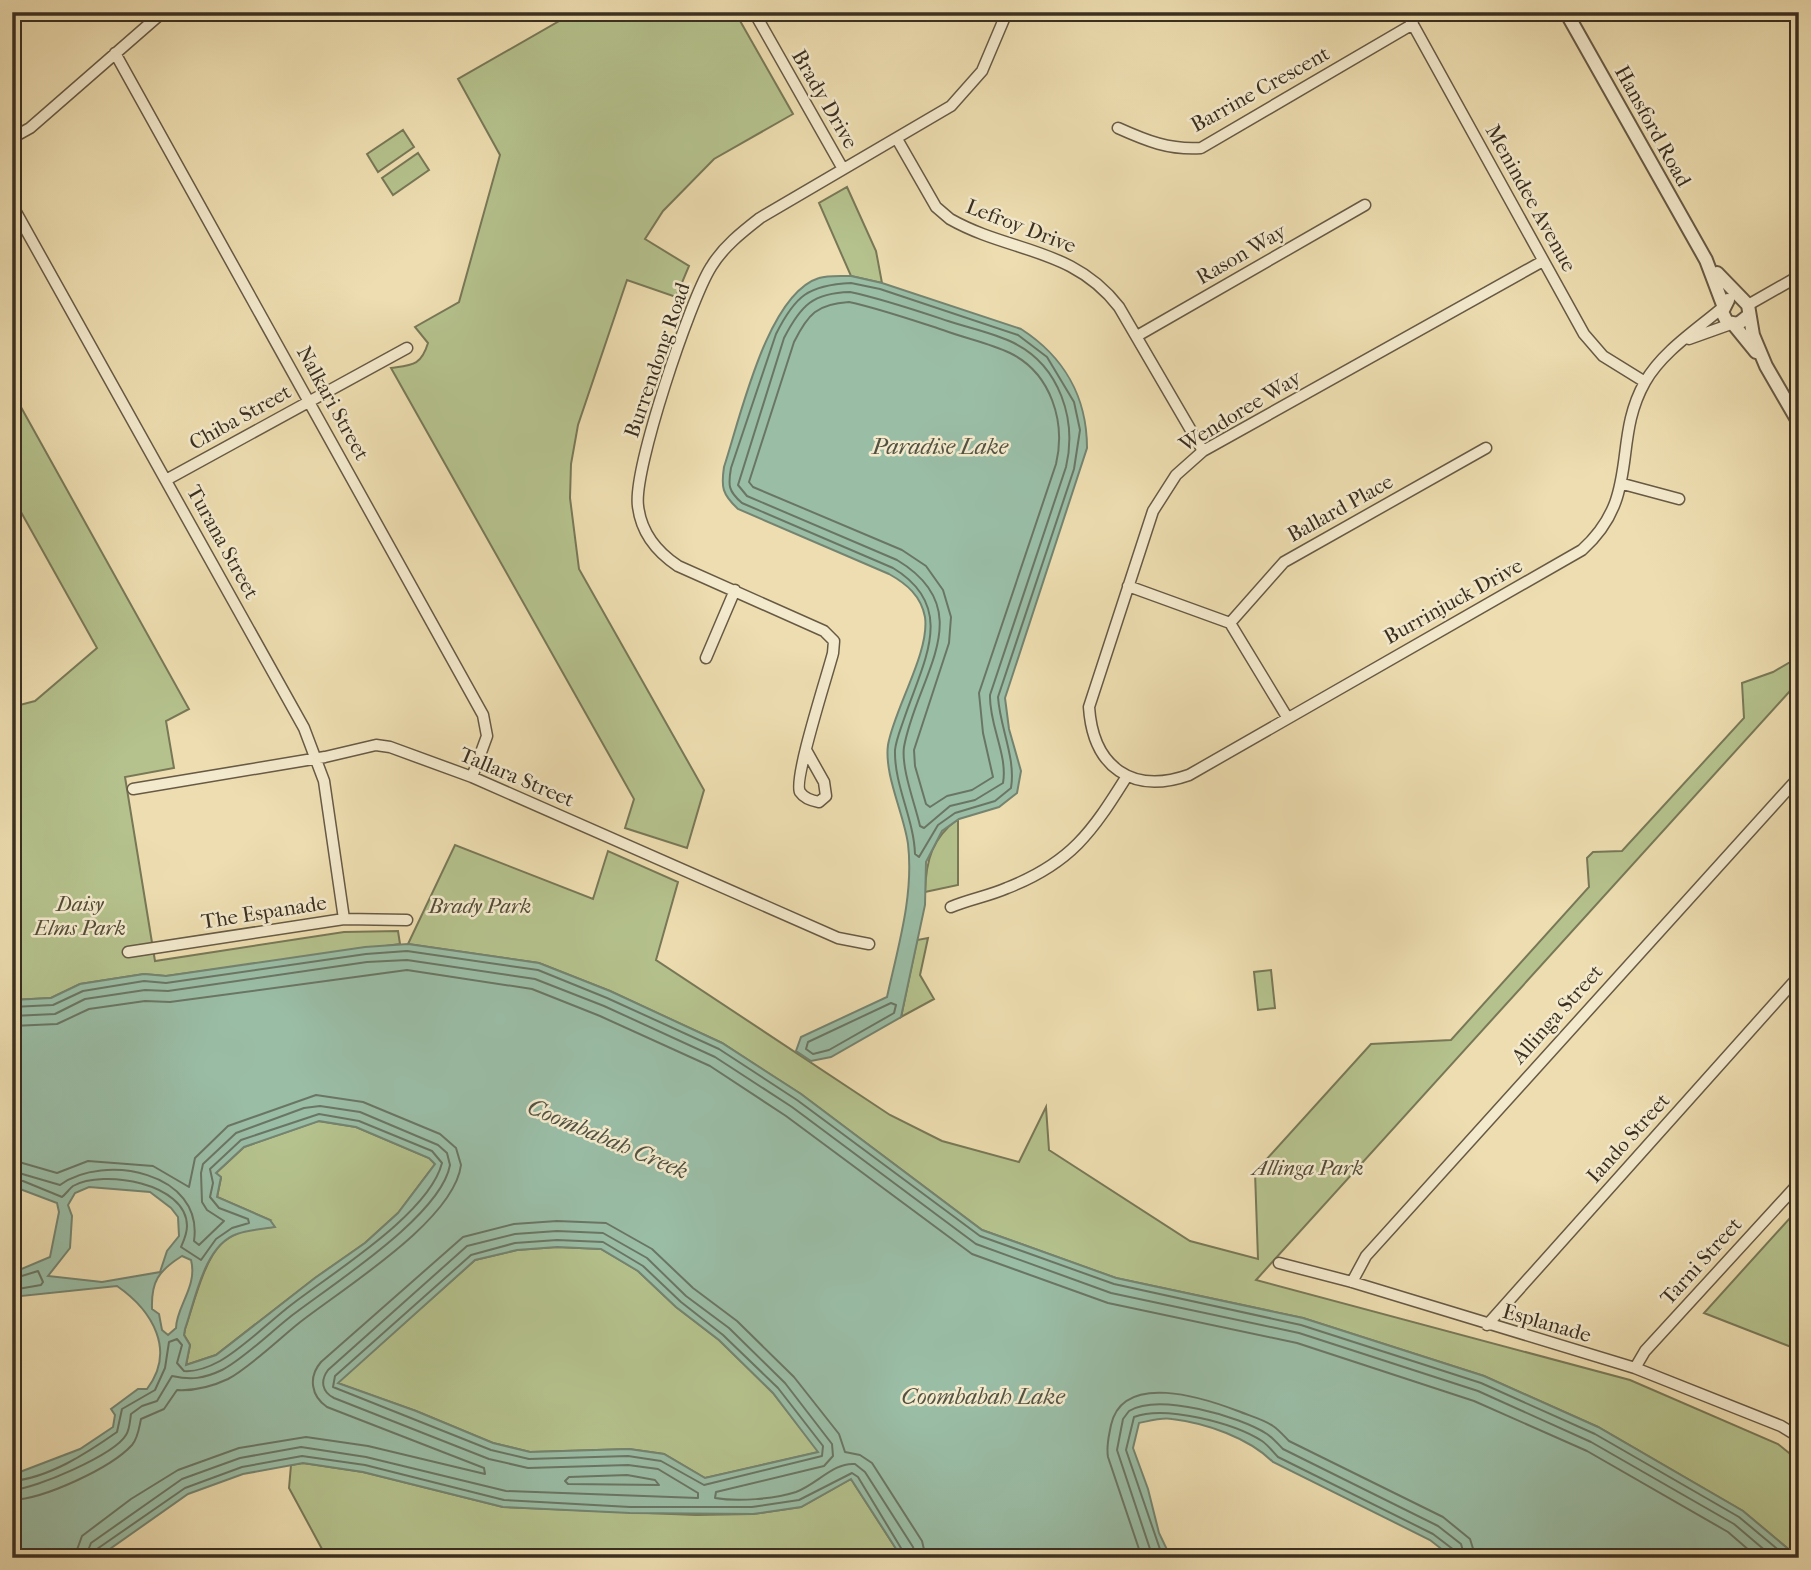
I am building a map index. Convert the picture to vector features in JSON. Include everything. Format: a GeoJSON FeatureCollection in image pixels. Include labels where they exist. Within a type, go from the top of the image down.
{"type":"FeatureCollection","features":[{"type":"Feature","properties":{"kind":"street"},"geometry":{"type":"LineString","coordinates":[[12,138],[30,128],[163,12]]}},
{"type":"Feature","properties":{"kind":"street","name":"Brady Drive"},"geometry":{"type":"LineString","coordinates":[[754,12],[843,169]]}},
{"type":"Feature","properties":{"kind":"street","name":"Burrendong Road"},"geometry":{"type":"LineString","coordinates":[[806,750],[826,788],[827,796],[819,802],[804,796],[799,790],[806,750],[834,653],[834,641],[824,631],[678,566],[662,555],[642,523],[638,507],[639,473],[695,298],[711,266],[733,239],[760,218],[951,106],[972,85],[989,58],[1007,12]]}},
{"type":"Feature","properties":{"kind":"street","name":"Menindee Avenue"},"geometry":{"type":"LineString","coordinates":[[1406,12],[1588,339],[1603,356],[1644,383]]}},
{"type":"Feature","properties":{"kind":"street","name":"Hansford Road"},"geometry":{"type":"LineString","coordinates":[[1566,12],[1706,260],[1723,306]]}},
{"type":"Feature","properties":{"kind":"street","name":"Barrine Crescent"},"geometry":{"type":"LineString","coordinates":[[1118,128],[1156,145],[1177,149],[1201,148],[1413,24]]}},
{"type":"Feature","properties":{"kind":"street","name":"Nalkari Street"},"geometry":{"type":"LineString","coordinates":[[115,53],[483,715],[487,737],[471,777]]}},
{"type":"Feature","properties":{"kind":"street","name":"Lefroy Drive"},"geometry":{"type":"LineString","coordinates":[[897,139],[942,213],[960,225],[1075,266],[1113,298],[1203,451]]}},
{"type":"Feature","properties":{"kind":"street","name":"Turana Street"},"geometry":{"type":"LineString","coordinates":[[12,205],[304,728],[324,781],[344,919]]}},
{"type":"Feature","properties":{"kind":"street","name":"Rason Way"},"geometry":{"type":"LineString","coordinates":[[1137,336],[1365,205]]}},
{"type":"Feature","properties":{"kind":"street","name":"Hansford Road"},"geometry":{"type":"LineString","coordinates":[[1706,260],[1745,306],[1766,366]]}},
{"type":"Feature","properties":{"kind":"street","name":"Wendoree Way"},"geometry":{"type":"LineString","coordinates":[[1127,776],[1109,763],[1098,747],[1091,730],[1089,707],[1158,499],[1176,475],[1203,451],[1543,261]]}},
{"type":"Feature","properties":{"kind":"street"},"geometry":{"type":"LineString","coordinates":[[1745,306],[1799,275]]}},
{"type":"Feature","properties":{"kind":"street"},"geometry":{"type":"LineString","coordinates":[[1730,299],[1745,306],[1742,323],[1733,324],[1723,316],[1723,306],[1730,299]]}},
{"type":"Feature","properties":{"kind":"street","name":"Burrinjuck Drive"},"geometry":{"type":"LineString","coordinates":[[1127,776],[1147,783],[1168,783],[1189,775],[1573,556],[1601,530],[1623,484],[1631,417],[1644,383],[1661,361],[1723,306]]}},
{"type":"Feature","properties":{"kind":"street","name":"Hansford Road"},"geometry":{"type":"LineString","coordinates":[[1733,324],[1766,366],[1799,423]]}},
{"type":"Feature","properties":{"kind":"street","name":"Burrinjuck Drive"},"geometry":{"type":"LineString","coordinates":[[1685,340],[1733,324]]}},
{"type":"Feature","properties":{"kind":"street","name":"Chiba Street"},"geometry":{"type":"LineString","coordinates":[[166,480],[407,348]]}},
{"type":"Feature","properties":{"kind":"street","name":"Ballard Place"},"geometry":{"type":"LineString","coordinates":[[1230,623],[1284,562],[1486,448]]}},
{"type":"Feature","properties":{"kind":"street"},"geometry":{"type":"LineString","coordinates":[[1623,484],[1679,499]]}},
{"type":"Feature","properties":{"kind":"street"},"geometry":{"type":"LineString","coordinates":[[1128,586],[1230,623],[1287,717]]}},
{"type":"Feature","properties":{"kind":"street"},"geometry":{"type":"LineString","coordinates":[[706,658],[735,590]]}},
{"type":"Feature","properties":{"kind":"street","name":"Tallara Street"},"geometry":{"type":"LineString","coordinates":[[133,789],[376,745],[390,747],[471,777],[838,938],[869,944]]}},
{"type":"Feature","properties":{"kind":"street"},"geometry":{"type":"LineString","coordinates":[[951,907],[1006,889],[1042,872],[1070,853],[1093,830],[1127,776]]}},
{"type":"Feature","properties":{"kind":"street","name":"Allinga Street"},"geometry":{"type":"LineString","coordinates":[[1352,1282],[1366,1256],[1799,777]]}},
{"type":"Feature","properties":{"kind":"street","name":"The Espanade"},"geometry":{"type":"LineString","coordinates":[[128,952],[344,919],[407,920]]}},
{"type":"Feature","properties":{"kind":"street","name":"Iando Street"},"geometry":{"type":"LineString","coordinates":[[1487,1325],[1799,976]]}},
{"type":"Feature","properties":{"kind":"street","name":"Tarni Street"},"geometry":{"type":"LineString","coordinates":[[1635,1368],[1645,1351],[1799,1182]]}},
{"type":"Feature","properties":{"kind":"street","name":"Esplanade"},"geometry":{"type":"LineString","coordinates":[[1279,1263],[1352,1282],[1635,1368],[1780,1426],[1799,1437]]}},
{"type":"Feature","properties":{"kind":"green space"},"geometry":{"type":"Polygon","coordinates":[[[575,12],[735,12],[793,114],[714,159],[663,211],[645,239],[689,266],[676,297],[627,280],[578,425],[571,464],[570,498],[579,569],[704,790],[687,848],[625,828],[634,799],[391,368],[410,365],[419,360],[428,343],[415,327],[459,302],[500,155],[458,79],[575,12]]]}},
{"type":"Feature","properties":{"kind":"green space"},"geometry":{"type":"Polygon","coordinates":[[[403,130],[414,147],[378,172],[367,154],[403,130]]]}},
{"type":"Feature","properties":{"kind":"green space"},"geometry":{"type":"Polygon","coordinates":[[[418,153],[429,170],[393,195],[382,178],[418,153]]]}},
{"type":"Feature","properties":{"kind":"green space"},"geometry":{"type":"Polygon","coordinates":[[[847,187],[876,251],[882,283],[851,276],[819,203],[847,187]]]}},
{"type":"Feature","properties":{"kind":"green space","name":"Daisy Elms Park"},"geometry":{"type":"Polygon","coordinates":[[[12,391],[189,709],[166,721],[174,768],[125,777],[155,961],[344,932],[398,931],[400,944],[166,976],[144,974],[80,984],[51,998],[12,1000],[12,707],[35,701],[97,648],[12,496],[12,391]]]}},
{"type":"Feature","properties":{"kind":"green space"},"geometry":{"type":"Polygon","coordinates":[[[1799,657],[1799,681],[1256,1280],[1630,1380],[1778,1444],[1799,1461],[1799,1558],[1743,1511],[1598,1427],[1484,1376],[1303,1318],[1116,1278],[982,1230],[801,1094],[722,1043],[610,991],[539,963],[408,944],[455,845],[593,899],[608,851],[678,882],[656,960],[890,1115],[942,1141],[1019,1162],[1046,1107],[1049,1150],[1190,1241],[1258,1259],[1255,1172],[1371,1044],[1451,1040],[1589,887],[1587,858],[1593,852],[1622,851],[1744,718],[1742,683],[1773,672],[1799,657]]]}},
{"type":"Feature","properties":{"kind":"green space"},"geometry":{"type":"Polygon","coordinates":[[[958,819],[958,885],[925,892],[929,860],[936,842],[958,819]]]}},
{"type":"Feature","properties":{"kind":"green space"},"geometry":{"type":"Polygon","coordinates":[[[928,938],[920,975],[934,999],[901,1017],[917,940],[928,938]]]}},
{"type":"Feature","properties":{"kind":"green space"},"geometry":{"type":"Polygon","coordinates":[[[1271,970],[1275,1008],[1258,1010],[1254,972],[1271,970]]]}},
{"type":"Feature","properties":{"kind":"green space"},"geometry":{"type":"Polygon","coordinates":[[[318,1121],[356,1127],[429,1158],[435,1164],[398,1213],[365,1243],[216,1355],[186,1365],[190,1345],[184,1335],[185,1329],[209,1261],[226,1240],[270,1220],[217,1197],[221,1178],[216,1173],[244,1147],[318,1121]]]}},
{"type":"Feature","properties":{"kind":"green space"},"geometry":{"type":"Polygon","coordinates":[[[1799,1208],[1799,1350],[1704,1313],[1799,1208]]]}},
{"type":"Feature","properties":{"kind":"green space"},"geometry":{"type":"Polygon","coordinates":[[[557,1247],[601,1249],[638,1271],[676,1307],[719,1340],[773,1393],[819,1452],[705,1478],[664,1454],[629,1449],[530,1452],[493,1443],[416,1411],[337,1383],[475,1260],[517,1250],[557,1247]]]}},
{"type":"Feature","properties":{"kind":"green space"},"geometry":{"type":"Polygon","coordinates":[[[303,1463],[363,1472],[503,1507],[696,1515],[753,1514],[801,1507],[851,1479],[902,1558],[332,1558],[322,1549],[289,1488],[291,1465],[303,1463]]]}},
{"type":"Feature","properties":{"kind":"water","name":"Paradise Lake"},"geometry":{"type":"Polygon","coordinates":[[[851,276],[882,283],[1021,329],[1049,352],[1070,379],[1083,411],[1087,448],[1005,698],[1009,729],[1021,771],[1017,793],[999,807],[959,819],[942,831],[926,862],[925,905],[901,1017],[831,1057],[811,1061],[796,1051],[801,1037],[887,997],[904,921],[909,882],[908,844],[889,769],[888,745],[922,647],[925,617],[917,597],[902,582],[738,509],[726,494],[723,480],[724,467],[747,390],[770,332],[784,308],[801,289],[819,278],[851,276]]]}},
{"type":"Feature","properties":{"kind":"water","name":"Coombabah Lake"},"geometry":{"type":"Polygon","coordinates":[[[408,944],[539,963],[610,991],[722,1043],[801,1094],[982,1230],[1116,1278],[1303,1318],[1484,1376],[1598,1427],[1743,1511],[1799,1558],[1453,1558],[1430,1540],[1273,1462],[1239,1439],[1199,1424],[1164,1418],[1139,1423],[1133,1448],[1148,1489],[1159,1533],[1171,1558],[902,1558],[851,1479],[801,1507],[753,1514],[630,1513],[503,1507],[363,1472],[303,1463],[243,1474],[188,1494],[97,1558],[12,1558],[12,1475],[80,1449],[113,1427],[115,1415],[111,1409],[138,1389],[147,1389],[156,1375],[160,1346],[150,1320],[141,1307],[117,1286],[12,1297],[12,1273],[50,1257],[59,1212],[57,1203],[12,1186],[12,1000],[51,998],[80,984],[144,974],[166,976],[365,947],[408,944]],[[319,1121],[244,1147],[216,1173],[221,1177],[217,1197],[270,1220],[275,1227],[237,1234],[216,1250],[202,1275],[185,1329],[184,1335],[190,1345],[186,1365],[216,1355],[365,1243],[398,1213],[435,1164],[429,1158],[356,1127],[319,1121]],[[89,1187],[75,1193],[68,1205],[72,1216],[70,1248],[48,1276],[102,1282],[160,1272],[167,1251],[179,1236],[178,1217],[171,1208],[150,1192],[89,1187]],[[557,1247],[517,1250],[475,1260],[338,1383],[493,1443],[530,1452],[629,1449],[664,1454],[705,1478],[818,1452],[773,1393],[719,1340],[676,1307],[638,1271],[601,1249],[557,1247]],[[182,1256],[158,1278],[152,1300],[152,1309],[159,1314],[162,1330],[168,1335],[176,1328],[179,1312],[192,1279],[191,1260],[182,1256]]]}},
{"type":"Feature","properties":{"kind":"park label","name":"Brady Park"},"geometry":{"type":"Point","coordinates":[480,906]}},
{"type":"Feature","properties":{"kind":"park label","name":"Allinga Park"},"geometry":{"type":"Point","coordinates":[1308,1168]}},
{"type":"Feature","properties":{"kind":"water label","name":"Coombabah Creek"},"geometry":{"type":"Point","coordinates":[608,1139]}}]}
